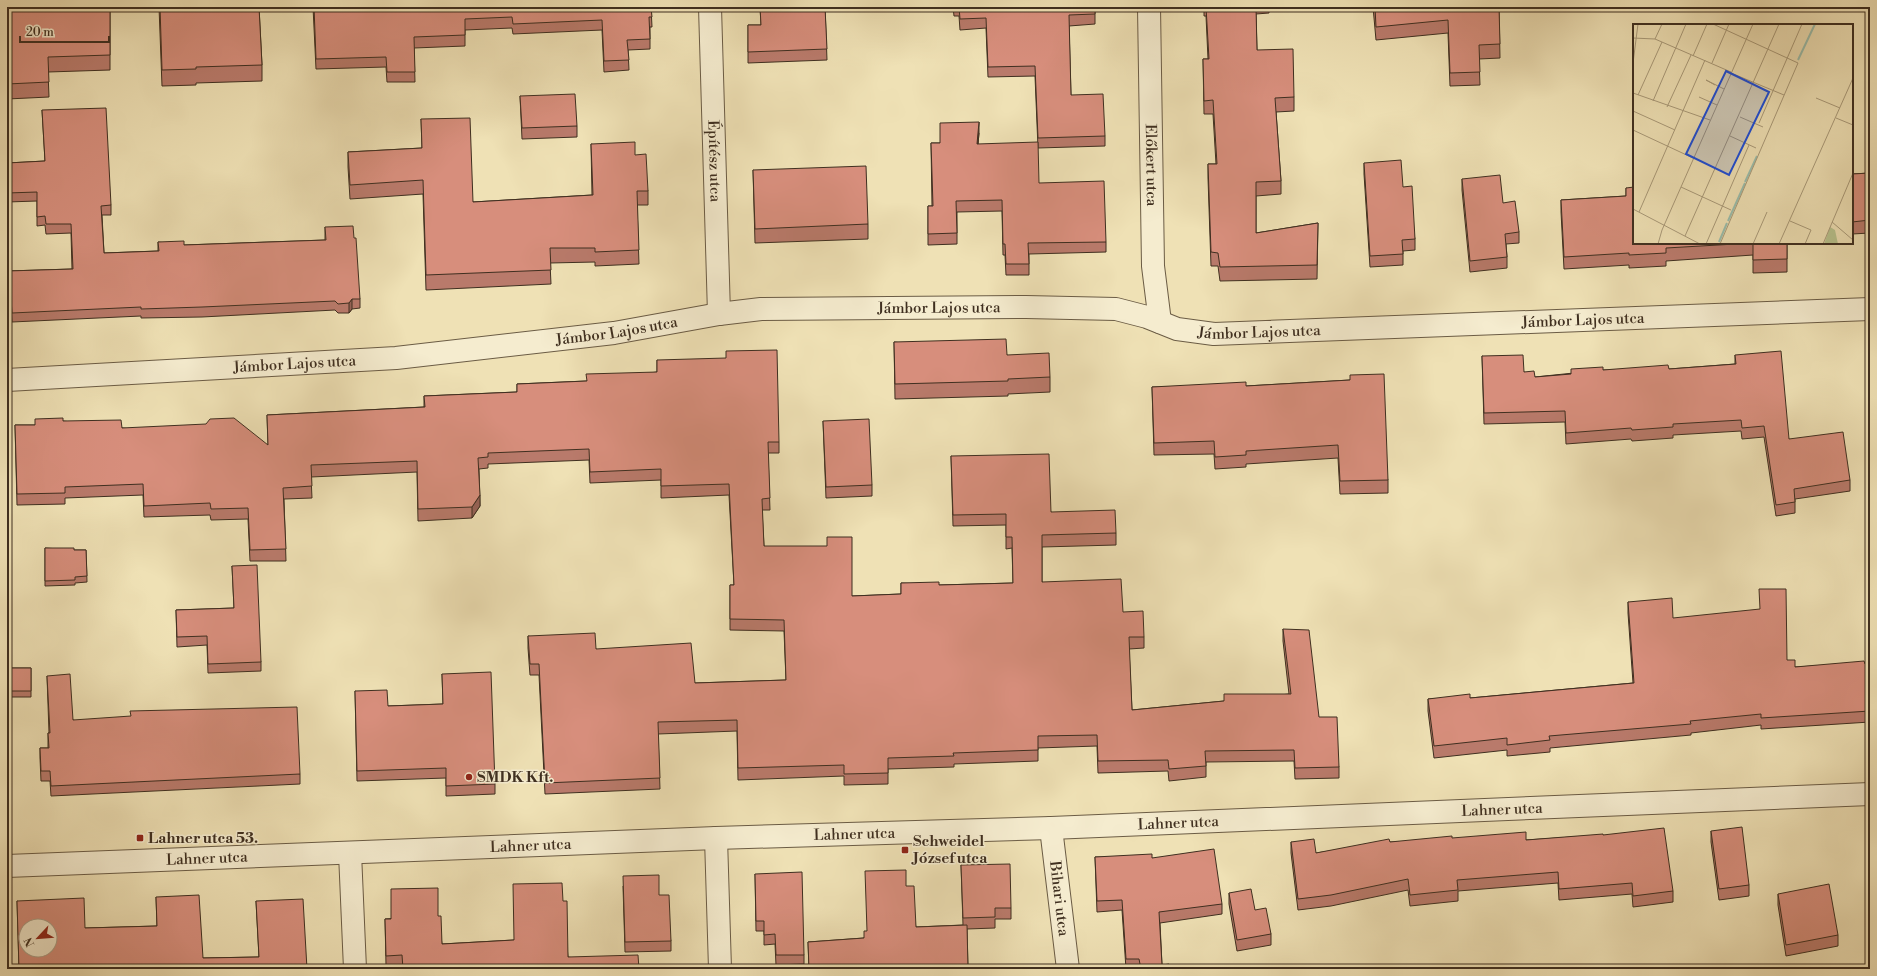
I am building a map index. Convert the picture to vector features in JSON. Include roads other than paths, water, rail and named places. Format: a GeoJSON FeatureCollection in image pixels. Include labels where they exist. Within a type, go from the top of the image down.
{"type":"FeatureCollection","features":[{"type":"Feature","properties":{"kind":"street","name":"Építész utca"},"geometry":{"type":"LineString","coordinates":[[710,7],[719,314]]}},
{"type":"Feature","properties":{"kind":"street","name":"Előkert utca"},"geometry":{"type":"LineString","coordinates":[[1149,7],[1153,266],[1160,322]]}},
{"type":"Feature","properties":{"kind":"street","name":"Jámbor Lajos utca"},"geometry":{"type":"LineString","coordinates":[[7,380],[396,358],[614,333],[719,314],[761,309],[1045,307],[1116,309],[1133,312],[1177,329],[1214,334],[1870,309]]}},
{"type":"Feature","properties":{"kind":"street","name":"Lahner utca"},"geometry":{"type":"LineString","coordinates":[[7,866],[716,838],[1051,828],[1870,794]]}},
{"type":"Feature","properties":{"kind":"street","name":"Bihari utca"},"geometry":{"type":"LineString","coordinates":[[1051,828],[1068,969]]}},
{"type":"Feature","properties":{"kind":"street"},"geometry":{"type":"LineString","coordinates":[[716,838],[720,969]]}},
{"type":"Feature","properties":{"kind":"street"},"geometry":{"type":"LineString","coordinates":[[350,853],[355,969]]}},
{"type":"Feature","properties":{"kind":"place","name":"SMDK Kft."},"geometry":{"type":"Point","coordinates":[469,777]}},
{"type":"Feature","properties":{"kind":"place","name":"Lahner utca 53."},"geometry":{"type":"Point","coordinates":[140,838]}},
{"type":"Feature","properties":{"kind":"place","name":"Schweidel József utca"},"geometry":{"type":"Point","coordinates":[905,850]}}]}
